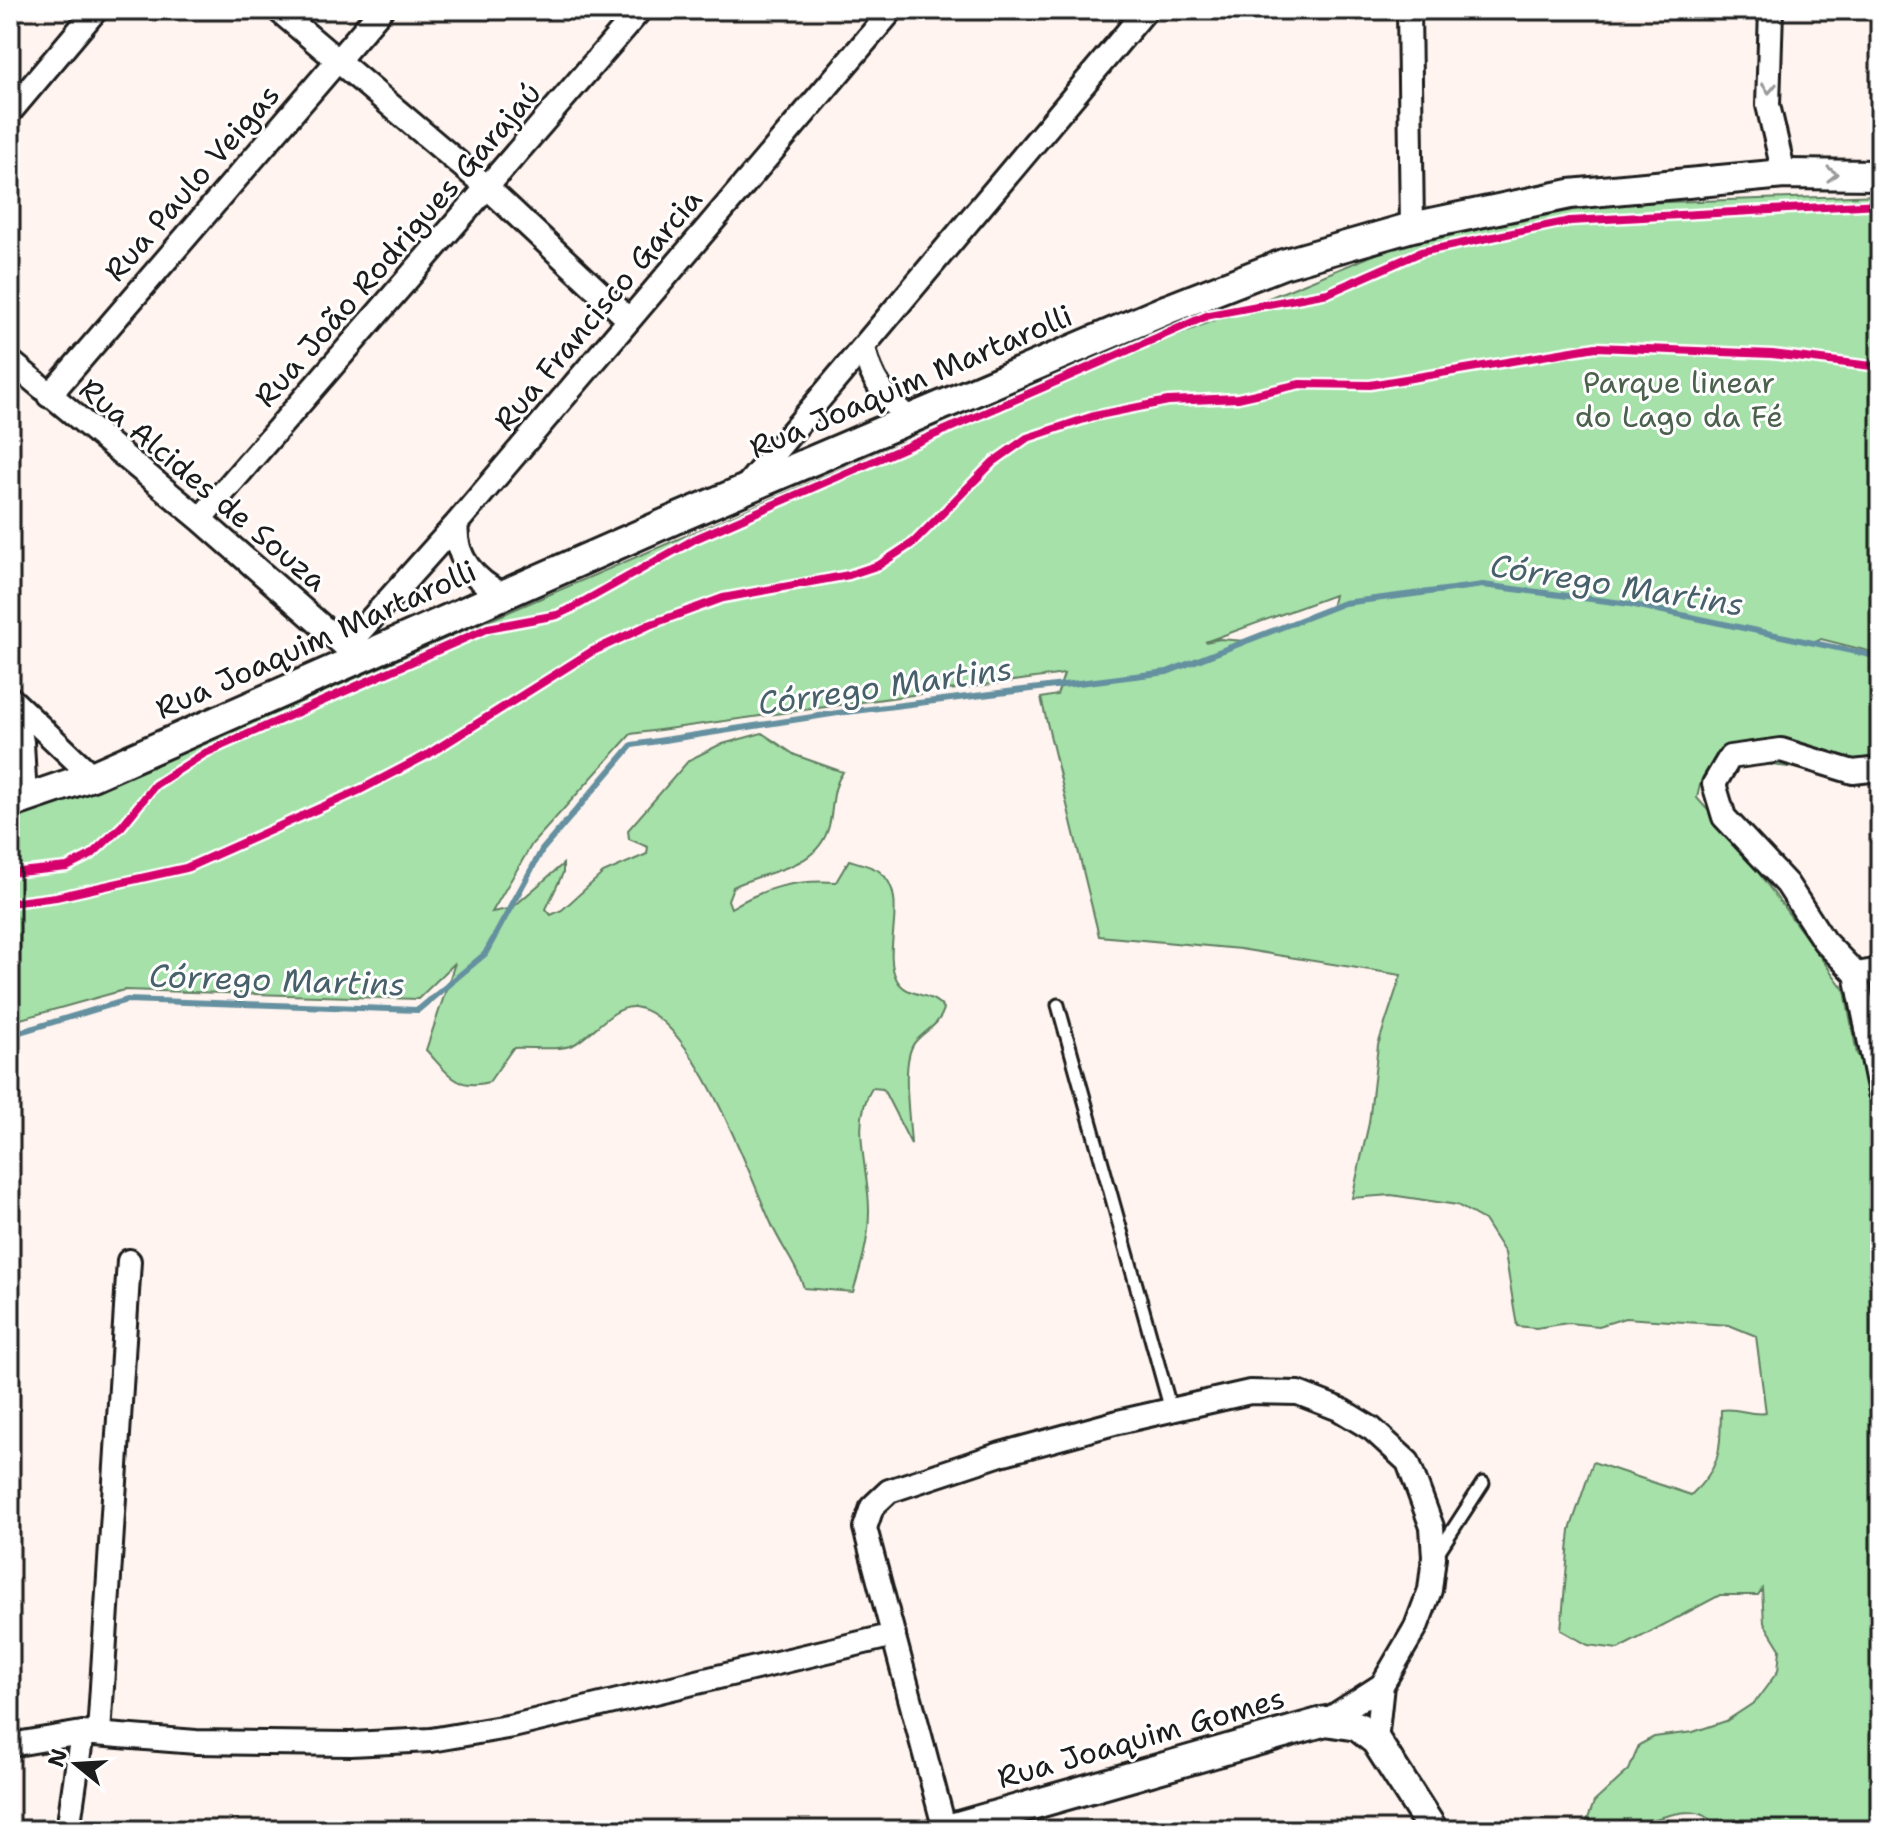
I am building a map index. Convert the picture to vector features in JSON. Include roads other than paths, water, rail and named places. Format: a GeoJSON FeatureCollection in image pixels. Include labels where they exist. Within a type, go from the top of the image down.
{"type":"FeatureCollection","features":[{"type":"Feature","properties":{"kind":"street"},"geometry":{"type":"LineString","coordinates":[[10,112],[96,10]]}},
{"type":"Feature","properties":{"kind":"street"},"geometry":{"type":"LineString","coordinates":[[278,10],[487,187],[628,319]]}},
{"type":"Feature","properties":{"kind":"street","name":"Rua Paulo Veigas"},"geometry":{"type":"LineString","coordinates":[[49,396],[381,10]]}},
{"type":"Feature","properties":{"kind":"street","name":"Rua João Rodrigues Garajaú"},"geometry":{"type":"LineString","coordinates":[[200,519],[640,10]]}},
{"type":"Feature","properties":{"kind":"street","name":"Rua Francisco Garcia"},"geometry":{"type":"LineString","coordinates":[[352,651],[628,319],[892,10]]}},
{"type":"Feature","properties":{"kind":"street"},"geometry":{"type":"LineString","coordinates":[[743,490],[1146,10]]}},
{"type":"Feature","properties":{"kind":"street"},"geometry":{"type":"LineString","coordinates":[[1409,10],[1412,227]]}},
{"type":"Feature","properties":{"kind":"street"},"geometry":{"type":"LineString","coordinates":[[1771,10],[1768,105],[1784,174]]}},
{"type":"Feature","properties":{"kind":"street","name":"Rua Joaquim Martarolli"},"geometry":{"type":"LineString","coordinates":[[17,802],[92,776],[352,651],[504,595],[909,419],[1168,309],[1283,264],[1412,227],[1570,194],[1784,174],[1880,175]]}},
{"type":"Feature","properties":{"kind":"street"},"geometry":{"type":"LineString","coordinates":[[864,347],[868,372],[885,397],[909,419]]}},
{"type":"Feature","properties":{"kind":"street","name":"Rua Alcides de Souza"},"geometry":{"type":"LineString","coordinates":[[10,361],[352,651]]}},
{"type":"Feature","properties":{"kind":"street"},"geometry":{"type":"LineString","coordinates":[[457,523],[455,540],[461,555],[485,586],[504,595]]}},
{"type":"Feature","properties":{"kind":"street"},"geometry":{"type":"LineString","coordinates":[[12,700],[92,776]]}},
{"type":"Feature","properties":{"kind":"street"},"geometry":{"type":"LineString","coordinates":[[12,700],[22,742],[17,802]]}},
{"type":"Feature","properties":{"kind":"street"},"geometry":{"type":"LineString","coordinates":[[1880,769],[1853,772],[1781,750],[1730,757],[1714,784],[1724,817],[1787,884],[1824,941],[1856,974],[1880,1093]]}},
{"type":"Feature","properties":{"kind":"street"},"geometry":{"type":"LineString","coordinates":[[1856,974],[1880,970]]}},
{"type":"Feature","properties":{"kind":"street"},"geometry":{"type":"LineString","coordinates":[[68,1830],[91,1734],[129,1261]]}},
{"type":"Feature","properties":{"kind":"street"},"geometry":{"type":"LineString","coordinates":[[944,1830],[865,1528],[872,1507],[889,1491],[1001,1454],[1250,1392],[1298,1393],[1339,1409],[1372,1429],[1408,1462],[1432,1527],[1434,1557],[1430,1590],[1416,1627],[1382,1685],[1367,1733],[1433,1830]]}},
{"type":"Feature","properties":{"kind":"street"},"geometry":{"type":"LineString","coordinates":[[10,1745],[91,1734],[196,1742],[351,1744],[431,1740],[513,1726],[894,1635]]}},
{"type":"Feature","properties":{"kind":"street"},"geometry":{"type":"LineString","coordinates":[[1326,1721],[1382,1685]]}},
{"type":"Feature","properties":{"kind":"street","name":"Rua Joaquim Gomes"},"geometry":{"type":"LineString","coordinates":[[944,1830],[1326,1721],[1367,1733]]}},
{"type":"Feature","properties":{"kind":"lane"},"geometry":{"type":"LineString","coordinates":[[1058,1005],[1171,1410]]}},
{"type":"Feature","properties":{"kind":"lane"},"geometry":{"type":"LineString","coordinates":[[1434,1557],[1483,1483]]}},
{"type":"Feature","properties":{"kind":"waterway","name":"Córrego Martins"},"geometry":{"type":"LineString","coordinates":[[10,1035],[127,1000],[418,1010],[485,954],[542,850],[632,745],[838,713],[1167,672],[1344,603],[1483,585],[1630,604],[1880,657]]}},
{"type":"Feature","properties":{"kind":"park label","name":"Parque linear do Lago da Fé"},"geometry":{"type":"Point","coordinates":[1679,400]}}]}
